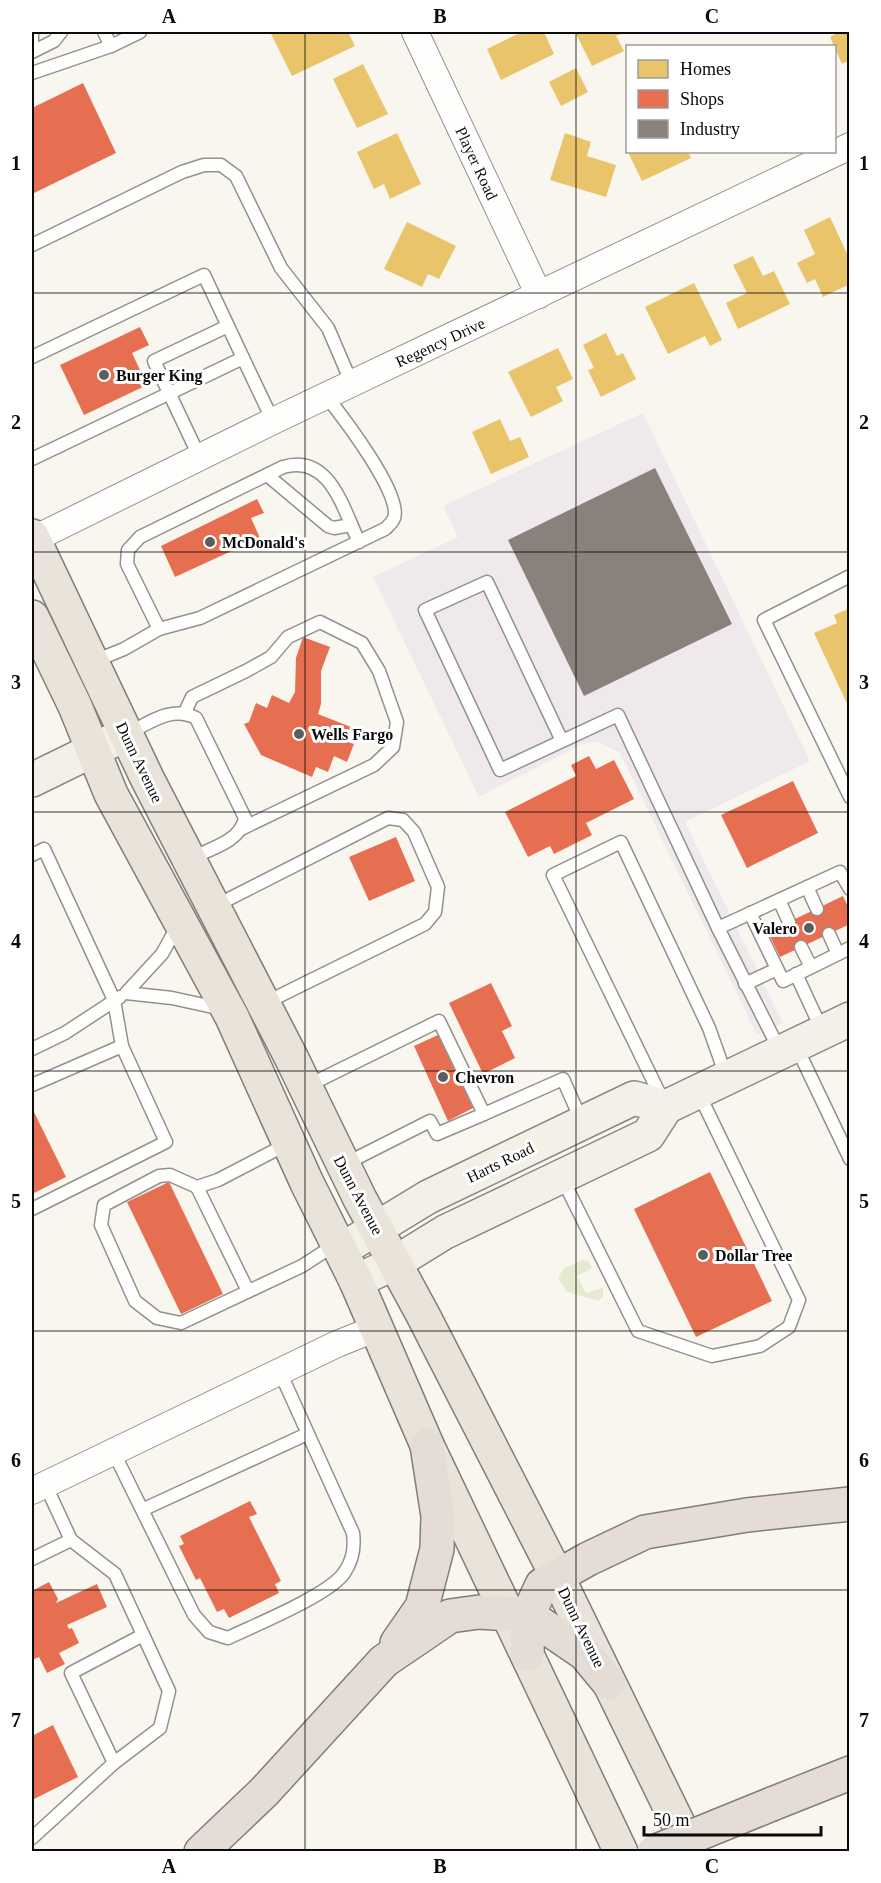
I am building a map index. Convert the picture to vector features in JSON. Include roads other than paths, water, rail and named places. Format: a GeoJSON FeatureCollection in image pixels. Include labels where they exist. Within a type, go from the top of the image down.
{"type":"FeatureCollection","features":[{"type":"Feature","properties":{"kind":"highway"},"geometry":{"type":"LineString","coordinates":[[201,1851],[264,1792],[384,1661],[423,1606],[437,1549],[438,1516],[427,1445]]}},
{"type":"Feature","properties":{"kind":"highway"},"geometry":{"type":"LineString","coordinates":[[518,1614],[533,1599],[542,1585],[645,1532],[747,1515],[849,1504]]}},
{"type":"Feature","properties":{"kind":"highway"},"geometry":{"type":"LineString","coordinates":[[384,1661],[450,1616],[479,1611],[518,1614],[585,1654],[609,1683]]}},
{"type":"Feature","properties":{"kind":"highway"},"geometry":{"type":"LineString","coordinates":[[518,1614],[527,1654]]}},
{"type":"Feature","properties":{"kind":"highway"},"geometry":{"type":"LineString","coordinates":[[654,1851],[849,1773]]}},
{"type":"Feature","properties":{"kind":"main road","name":"Dunn Avenue"},"geometry":{"type":"LineString","coordinates":[[32,538],[188,859],[261,1004],[292,1059],[304,1088],[393,1264],[429,1326],[557,1576],[692,1851]]}},
{"type":"Feature","properties":{"kind":"main road"},"geometry":{"type":"LineString","coordinates":[[32,616],[111,794],[179,924],[228,1011],[356,1281],[427,1445],[518,1614]]}},
{"type":"Feature","properties":{"kind":"main road"},"geometry":{"type":"LineString","coordinates":[[527,1654],[621,1851]]}},
{"type":"Feature","properties":{"kind":"street","name":"Player Road"},"geometry":{"type":"LineString","coordinates":[[415,32],[538,296]]}},
{"type":"Feature","properties":{"kind":"street","name":"Regency Drive"},"geometry":{"type":"LineString","coordinates":[[32,538],[834,153]]}},
{"type":"Feature","properties":{"kind":"street"},"geometry":{"type":"LineString","coordinates":[[32,780],[92,748],[126,734]]}},
{"type":"Feature","properties":{"kind":"street"},"geometry":{"type":"LineString","coordinates":[[356,1281],[393,1264],[445,1232],[648,1135],[666,1107],[812,1037]]}},
{"type":"Feature","properties":{"kind":"street","name":"Harts Road"},"geometry":{"type":"LineString","coordinates":[[339,1247],[428,1197],[634,1098],[666,1107]]}},
{"type":"Feature","properties":{"kind":"street"},"geometry":{"type":"LineString","coordinates":[[38,1488],[376,1328]]}},
{"type":"Feature","properties":{"kind":"lane"},"geometry":{"type":"LineString","coordinates":[[32,32],[32,43]]}},
{"type":"Feature","properties":{"kind":"lane"},"geometry":{"type":"LineString","coordinates":[[32,52],[54,41],[61,32]]}},
{"type":"Feature","properties":{"kind":"lane"},"geometry":{"type":"LineString","coordinates":[[104,32],[111,46]]}},
{"type":"Feature","properties":{"kind":"lane"},"geometry":{"type":"LineString","coordinates":[[32,72],[111,46],[140,32]]}},
{"type":"Feature","properties":{"kind":"lane"},"geometry":{"type":"LineString","coordinates":[[32,245],[183,172],[204,165],[220,165],[236,176],[281,268],[328,328],[352,384]]}},
{"type":"Feature","properties":{"kind":"lane"},"geometry":{"type":"LineString","coordinates":[[32,357],[204,275],[273,421]]}},
{"type":"Feature","properties":{"kind":"lane"},"geometry":{"type":"LineString","coordinates":[[199,456],[154,361],[228,326]]}},
{"type":"Feature","properties":{"kind":"lane"},"geometry":{"type":"LineString","coordinates":[[32,459],[243,358]]}},
{"type":"Feature","properties":{"kind":"lane"},"geometry":{"type":"LineString","coordinates":[[91,663],[124,650],[159,629],[200,618],[385,529],[394,518],[395,504],[354,431],[327,396]]}},
{"type":"Feature","properties":{"kind":"lane"},"geometry":{"type":"LineString","coordinates":[[159,629],[128,564],[128,550],[140,537],[267,475],[294,464],[308,465],[320,471],[329,480],[359,542]]}},
{"type":"Feature","properties":{"kind":"lane"},"geometry":{"type":"LineString","coordinates":[[267,475],[328,526],[334,528],[351,525]]}},
{"type":"Feature","properties":{"kind":"lane"},"geometry":{"type":"LineString","coordinates":[[849,576],[764,620],[849,797]]}},
{"type":"Feature","properties":{"kind":"lane"},"geometry":{"type":"LineString","coordinates":[[562,741],[487,582],[425,610],[500,770],[618,715],[745,984],[812,1037]]}},
{"type":"Feature","properties":{"kind":"lane"},"geometry":{"type":"LineString","coordinates":[[185,712],[192,697],[271,657],[288,637],[320,622],[362,643],[379,671],[397,722],[393,747],[374,765],[243,828],[235,836],[188,859]]}},
{"type":"Feature","properties":{"kind":"lane"},"geometry":{"type":"LineString","coordinates":[[126,734],[171,713],[185,712],[196,718],[245,818],[243,828]]}},
{"type":"Feature","properties":{"kind":"lane"},"geometry":{"type":"LineString","coordinates":[[213,908],[388,818],[402,820],[414,832],[438,887],[435,912],[425,924],[261,1004]]}},
{"type":"Feature","properties":{"kind":"lane"},"geometry":{"type":"LineString","coordinates":[[666,1107],[554,875],[577,862],[621,842],[710,1028],[727,1077]]}},
{"type":"Feature","properties":{"kind":"lane"},"geometry":{"type":"LineString","coordinates":[[32,855],[44,849],[114,1000],[122,1046],[166,1142],[32,1209]]}},
{"type":"Feature","properties":{"kind":"lane"},"geometry":{"type":"LineString","coordinates":[[718,928],[840,872],[849,889]]}},
{"type":"Feature","properties":{"kind":"lane"},"geometry":{"type":"LineString","coordinates":[[807,887],[817,909]]}},
{"type":"Feature","properties":{"kind":"lane"},"geometry":{"type":"LineString","coordinates":[[779,900],[789,922]]}},
{"type":"Feature","properties":{"kind":"lane"},"geometry":{"type":"LineString","coordinates":[[750,913],[783,981],[844,951],[829,934]]}},
{"type":"Feature","properties":{"kind":"lane"},"geometry":{"type":"LineString","coordinates":[[32,1049],[65,1033],[126,993],[162,954],[179,924]]}},
{"type":"Feature","properties":{"kind":"lane"},"geometry":{"type":"LineString","coordinates":[[801,947],[811,967]]}},
{"type":"Feature","properties":{"kind":"lane"},"geometry":{"type":"LineString","coordinates":[[745,984],[777,969]]}},
{"type":"Feature","properties":{"kind":"lane"},"geometry":{"type":"LineString","coordinates":[[796,974],[812,1037],[849,1159]]}},
{"type":"Feature","properties":{"kind":"lane"},"geometry":{"type":"LineString","coordinates":[[126,993],[172,998],[228,1011]]}},
{"type":"Feature","properties":{"kind":"lane"},"geometry":{"type":"LineString","coordinates":[[304,1088],[439,1021],[484,1114]]}},
{"type":"Feature","properties":{"kind":"lane"},"geometry":{"type":"LineString","coordinates":[[32,1085],[122,1046]]}},
{"type":"Feature","properties":{"kind":"lane"},"geometry":{"type":"LineString","coordinates":[[343,1166],[430,1121],[437,1134],[563,1079],[582,1122]]}},
{"type":"Feature","properties":{"kind":"lane"},"geometry":{"type":"LineString","coordinates":[[562,1178],[638,1331],[712,1356],[760,1346],[789,1327],[799,1300],[697,1091]]}},
{"type":"Feature","properties":{"kind":"lane"},"geometry":{"type":"LineString","coordinates":[[197,1187],[218,1180],[290,1143]]}},
{"type":"Feature","properties":{"kind":"lane"},"geometry":{"type":"LineString","coordinates":[[248,1292],[197,1187],[171,1175],[159,1176],[104,1205],[101,1225],[135,1301],[157,1318],[181,1323],[248,1292],[339,1247]]}},
{"type":"Feature","properties":{"kind":"lane"},"geometry":{"type":"LineString","coordinates":[[114,1451],[194,1616],[209,1632],[228,1638],[311,1598],[344,1574],[355,1551],[353,1533],[280,1372]]}},
{"type":"Feature","properties":{"kind":"lane"},"geometry":{"type":"LineString","coordinates":[[144,1509],[307,1434]]}},
{"type":"Feature","properties":{"kind":"lane"},"geometry":{"type":"LineString","coordinates":[[32,1838],[114,1763],[160,1728],[170,1691],[115,1574],[71,1540],[38,1488]]}},
{"type":"Feature","properties":{"kind":"lane"},"geometry":{"type":"LineString","coordinates":[[32,1559],[71,1540]]}},
{"type":"Feature","properties":{"kind":"lane"},"geometry":{"type":"LineString","coordinates":[[114,1763],[71,1673],[143,1635]]}},
{"type":"Feature","properties":{"kind":"place","name":"Burger King"},"geometry":{"type":"Point","coordinates":[104,375]}},
{"type":"Feature","properties":{"kind":"place","name":"McDonald's"},"geometry":{"type":"Point","coordinates":[210,542]}},
{"type":"Feature","properties":{"kind":"place","name":"Wells Fargo"},"geometry":{"type":"Point","coordinates":[299,734]}},
{"type":"Feature","properties":{"kind":"place","name":"Valero"},"geometry":{"type":"Point","coordinates":[809,928]}},
{"type":"Feature","properties":{"kind":"place","name":"Chevron"},"geometry":{"type":"Point","coordinates":[443,1077]}},
{"type":"Feature","properties":{"kind":"place","name":"Dollar Tree"},"geometry":{"type":"Point","coordinates":[703,1255]}}]}
